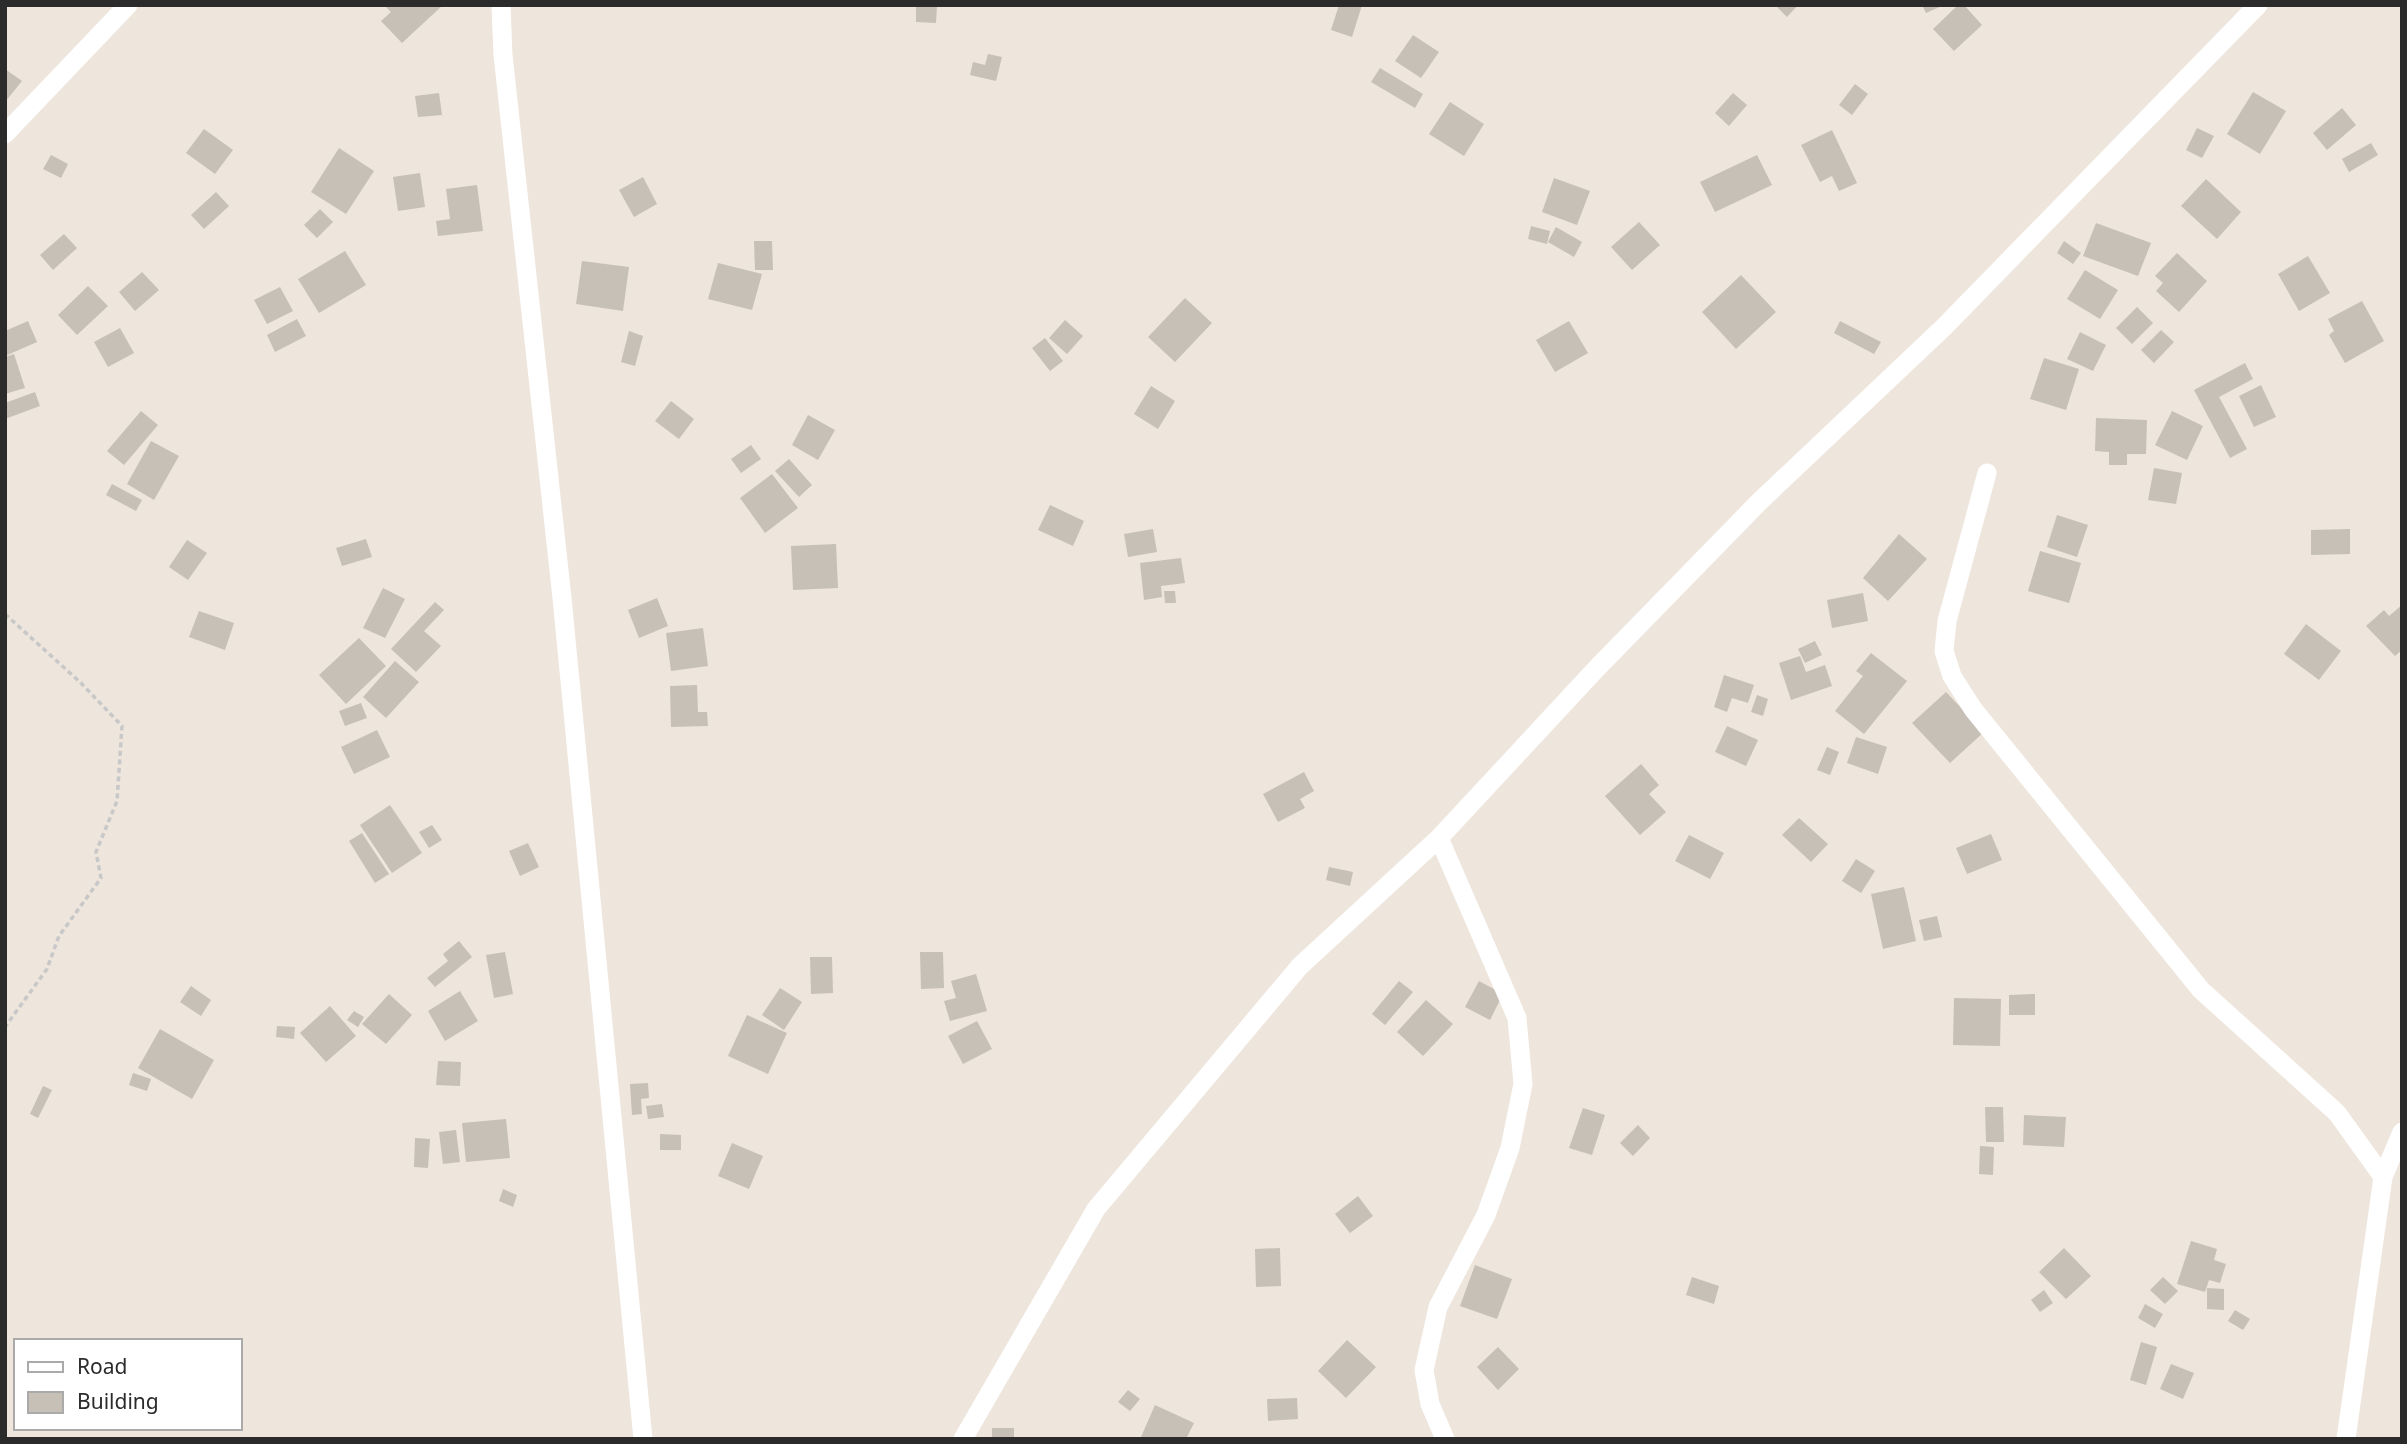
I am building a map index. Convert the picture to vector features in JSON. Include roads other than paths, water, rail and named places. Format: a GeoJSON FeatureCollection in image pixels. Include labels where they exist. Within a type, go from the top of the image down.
{"type":"FeatureCollection","features":[{"type":"Feature","properties":{"kind":"street"},"geometry":{"type":"LineString","coordinates":[[5,134],[128,5]]}},
{"type":"Feature","properties":{"kind":"street"},"geometry":{"type":"LineString","coordinates":[[501,5],[503,55],[563,612],[643,1439]]}},
{"type":"Feature","properties":{"kind":"street"},"geometry":{"type":"LineString","coordinates":[[963,1439],[1096,1209],[1300,966],[1439,838],[1597,668],[1759,502],[1944,327],[2258,5]]}},
{"type":"Feature","properties":{"kind":"street"},"geometry":{"type":"LineString","coordinates":[[1987,473],[1947,621],[1944,651],[1952,676],[1973,709],[2201,990],[2337,1113],[2383,1177]]}},
{"type":"Feature","properties":{"kind":"street"},"geometry":{"type":"LineString","coordinates":[[1439,838],[1517,1018],[1523,1084],[1510,1148],[1486,1215],[1438,1307],[1424,1370],[1430,1404],[1445,1439]]}},
{"type":"Feature","properties":{"kind":"street"},"geometry":{"type":"LineString","coordinates":[[2346,1439],[2383,1177],[2402,1132]]}}]}
